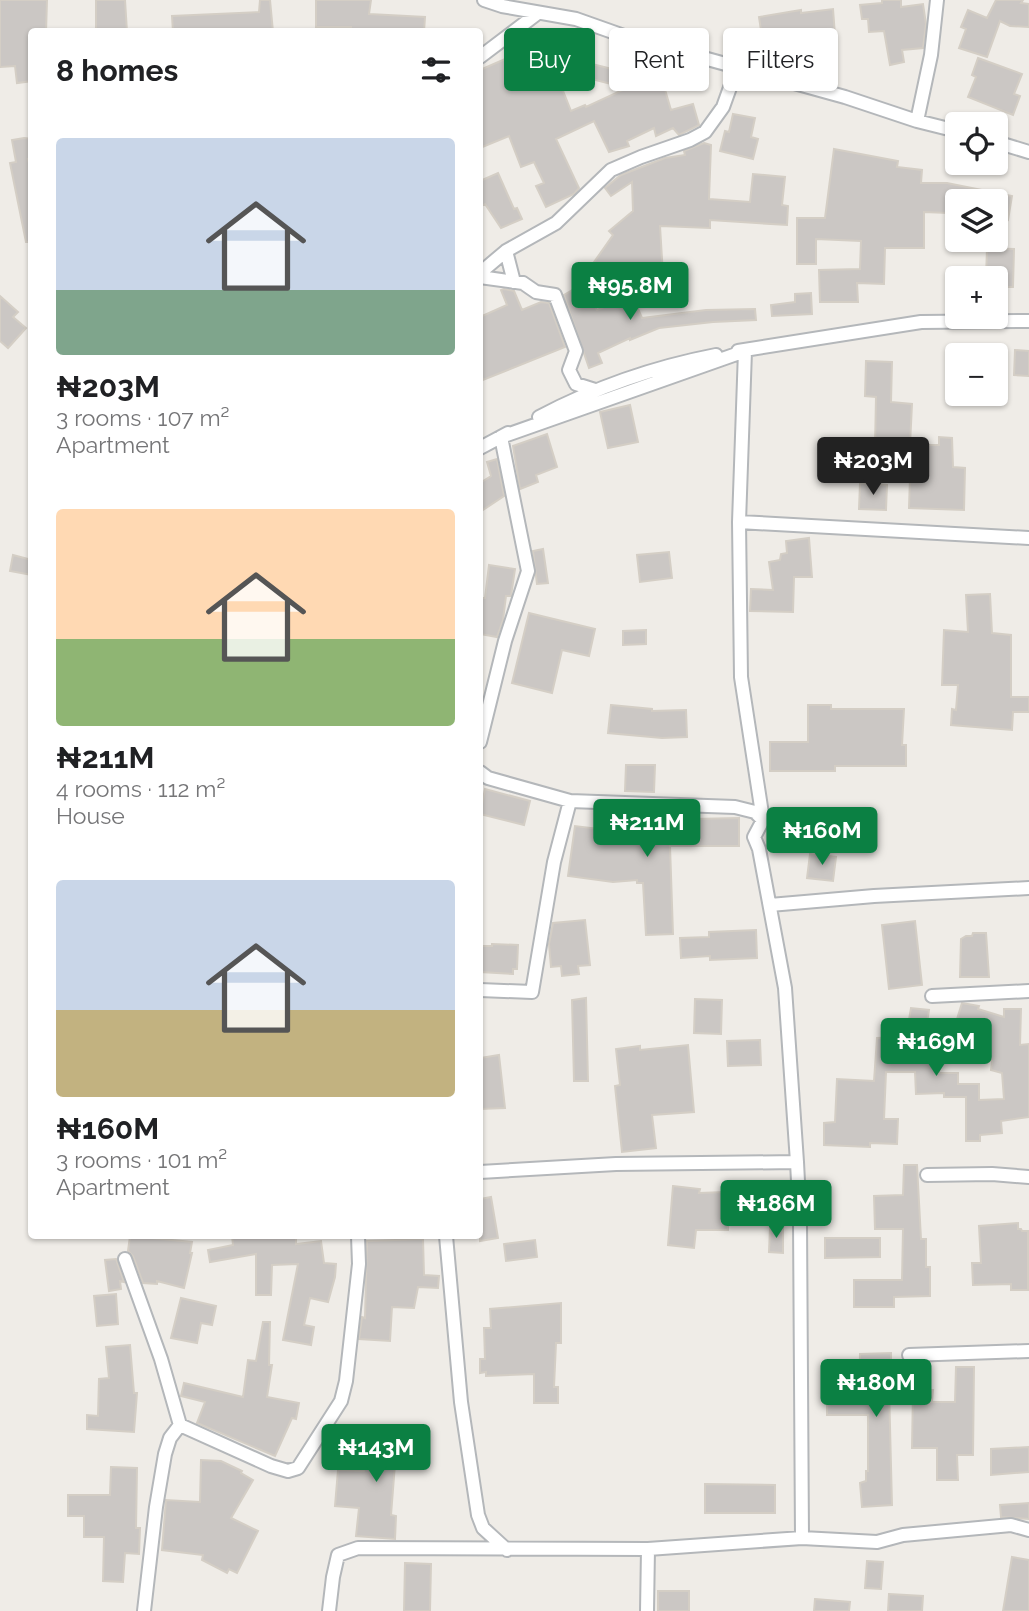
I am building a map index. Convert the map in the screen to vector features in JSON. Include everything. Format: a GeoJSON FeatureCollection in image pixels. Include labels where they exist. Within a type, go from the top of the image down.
{"type":"FeatureCollection","features":[{"type":"Feature","properties":{"kind":"street"},"geometry":{"type":"LineString","coordinates":[[484,0],[502,6],[576,19],[624,36],[723,64]]}},
{"type":"Feature","properties":{"kind":"street"},"geometry":{"type":"LineString","coordinates":[[917,121],[931,55],[937,0]]}},
{"type":"Feature","properties":{"kind":"street"},"geometry":{"type":"LineString","coordinates":[[483,55],[538,13]]}},
{"type":"Feature","properties":{"kind":"street"},"geometry":{"type":"LineString","coordinates":[[483,272],[506,251],[556,223],[611,170],[640,157],[690,141],[705,132],[723,107],[729,91]]}},
{"type":"Feature","properties":{"kind":"street"},"geometry":{"type":"LineString","coordinates":[[823,91],[945,128]]}},
{"type":"Feature","properties":{"kind":"street"},"geometry":{"type":"LineString","coordinates":[[1008,146],[1029,152]]}},
{"type":"Feature","properties":{"kind":"street"},"geometry":{"type":"LineString","coordinates":[[506,251],[514,282]]}},
{"type":"Feature","properties":{"kind":"street"},"geometry":{"type":"LineString","coordinates":[[483,276],[523,283],[536,292],[555,295],[576,351],[569,370],[576,384],[595,390]]}},
{"type":"Feature","properties":{"kind":"street"},"geometry":{"type":"LineString","coordinates":[[483,446],[595,390],[646,371],[695,359],[920,322],[1029,321]]}},
{"type":"Feature","properties":{"kind":"street"},"geometry":{"type":"LineString","coordinates":[[501,437],[745,351],[739,522],[741,677],[763,820],[754,837],[759,849],[770,905],[786,1001],[800,1234],[802,1538]]}},
{"type":"Feature","properties":{"kind":"street"},"geometry":{"type":"LineString","coordinates":[[483,730],[505,640],[528,571],[501,437]]}},
{"type":"Feature","properties":{"kind":"street"},"geometry":{"type":"LineString","coordinates":[[739,522],[1029,538]]}},
{"type":"Feature","properties":{"kind":"street"},"geometry":{"type":"LineString","coordinates":[[483,774],[488,778],[570,801],[735,807],[755,812],[763,820]]}},
{"type":"Feature","properties":{"kind":"street"},"geometry":{"type":"LineString","coordinates":[[483,990],[532,992],[554,862],[570,801]]}},
{"type":"Feature","properties":{"kind":"street"},"geometry":{"type":"LineString","coordinates":[[770,905],[874,896],[1029,888]]}},
{"type":"Feature","properties":{"kind":"street"},"geometry":{"type":"LineString","coordinates":[[932,996],[1029,992]]}},
{"type":"Feature","properties":{"kind":"street"},"geometry":{"type":"LineString","coordinates":[[483,1172],[616,1164],[797,1162]]}},
{"type":"Feature","properties":{"kind":"street"},"geometry":{"type":"LineString","coordinates":[[927,1175],[1029,1177]]}},
{"type":"Feature","properties":{"kind":"street"},"geometry":{"type":"LineString","coordinates":[[125,1259],[161,1359],[180,1425],[288,1471],[298,1468],[341,1401],[346,1381],[346,1358],[359,1264],[358,1239]]}},
{"type":"Feature","properties":{"kind":"street"},"geometry":{"type":"LineString","coordinates":[[446,1239],[461,1402],[478,1515],[484,1528],[507,1550]]}},
{"type":"Feature","properties":{"kind":"street"},"geometry":{"type":"LineString","coordinates":[[909,1355],[1029,1351]]}},
{"type":"Feature","properties":{"kind":"street"},"geometry":{"type":"LineString","coordinates":[[144,1611],[165,1454],[170,1438],[180,1425]]}},
{"type":"Feature","properties":{"kind":"street"},"geometry":{"type":"LineString","coordinates":[[329,1611],[332,1577],[338,1555],[358,1548],[648,1549],[802,1538],[877,1542],[903,1535],[1011,1525],[1029,1530]]}},
{"type":"Feature","properties":{"kind":"street"},"geometry":{"type":"LineString","coordinates":[[647,1611],[648,1549]]}},
{"type":"Feature","properties":{"kind":"building"},"geometry":{"type":"Polygon","coordinates":[[[0,0],[47,0],[46,28],[28,28],[28,82],[17,83],[15,66],[0,67],[0,0]]]}},
{"type":"Feature","properties":{"kind":"building"},"geometry":{"type":"Polygon","coordinates":[[[96,0],[125,0],[127,28],[96,28],[96,0]]]}},
{"type":"Feature","properties":{"kind":"building"},"geometry":{"type":"Polygon","coordinates":[[[260,0],[270,0],[273,28],[173,28],[172,16],[259,12],[260,0]]]}},
{"type":"Feature","properties":{"kind":"building"},"geometry":{"type":"Polygon","coordinates":[[[316,0],[371,0],[369,14],[425,17],[424,28],[316,27],[316,0]]]}},
{"type":"Feature","properties":{"kind":"building"},"geometry":{"type":"Polygon","coordinates":[[[882,0],[901,0],[901,7],[923,4],[926,24],[923,48],[902,50],[904,62],[890,65],[884,31],[869,32],[868,19],[862,19],[860,5],[882,3],[882,0]]]}},
{"type":"Feature","properties":{"kind":"building"},"geometry":{"type":"Polygon","coordinates":[[[996,0],[1023,0],[1021,3],[1029,4],[1029,27],[1010,26],[1000,21],[987,57],[959,48],[966,29],[961,27],[968,10],[987,18],[996,0]]]}},
{"type":"Feature","properties":{"kind":"building"},"geometry":{"type":"Polygon","coordinates":[[[833,9],[834,28],[761,28],[759,17],[801,10],[801,13],[833,9]]]}},
{"type":"Feature","properties":{"kind":"building"},"geometry":{"type":"Polygon","coordinates":[[[978,58],[1022,74],[1014,94],[1020,96],[1013,115],[968,97],[976,77],[972,75],[978,58]]]}},
{"type":"Feature","properties":{"kind":"building"},"geometry":{"type":"Polygon","coordinates":[[[504,59],[504,91],[563,91],[571,111],[621,91],[665,91],[671,110],[693,104],[699,125],[679,135],[673,128],[656,136],[654,128],[627,141],[629,146],[609,152],[594,121],[556,139],[579,188],[574,194],[546,207],[536,186],[544,183],[534,162],[521,167],[509,136],[483,147],[483,69],[504,59]]]}},
{"type":"Feature","properties":{"kind":"building"},"geometry":{"type":"Polygon","coordinates":[[[595,65],[609,68],[609,83],[595,80],[595,65]]]}},
{"type":"Feature","properties":{"kind":"building"},"geometry":{"type":"Polygon","coordinates":[[[733,114],[755,118],[751,137],[758,139],[753,159],[720,151],[725,131],[729,132],[733,114]]]}},
{"type":"Feature","properties":{"kind":"building"},"geometry":{"type":"Polygon","coordinates":[[[28,138],[28,242],[10,163],[16,162],[12,140],[28,138]]]}},
{"type":"Feature","properties":{"kind":"building"},"geometry":{"type":"Polygon","coordinates":[[[704,143],[711,145],[709,199],[750,202],[753,174],[785,177],[782,205],[788,206],[787,225],[710,220],[710,228],[660,226],[663,275],[625,277],[630,290],[592,265],[613,235],[609,231],[633,211],[632,182],[611,196],[605,188],[621,175],[665,158],[685,155],[684,151],[704,143]]]}},
{"type":"Feature","properties":{"kind":"building"},"geometry":{"type":"Polygon","coordinates":[[[834,149],[898,161],[897,167],[922,170],[921,183],[947,183],[977,189],[945,189],[945,213],[924,212],[924,248],[885,248],[884,284],[857,283],[858,302],[820,302],[819,270],[860,269],[861,241],[816,239],[816,264],[797,264],[797,218],[825,218],[834,149]]]}},
{"type":"Feature","properties":{"kind":"building"},"geometry":{"type":"Polygon","coordinates":[[[498,173],[514,209],[517,208],[522,219],[501,228],[485,204],[483,205],[483,180],[498,173]]]}},
{"type":"Feature","properties":{"kind":"building"},"geometry":{"type":"Polygon","coordinates":[[[1008,195],[1012,196],[1008,220],[1008,195]]]}},
{"type":"Feature","properties":{"kind":"building"},"geometry":{"type":"Polygon","coordinates":[[[1008,249],[1014,249],[1013,287],[1008,287],[1008,266],[986,266],[987,252],[1008,252],[1008,249]]]}},
{"type":"Feature","properties":{"kind":"building"},"geometry":{"type":"Polygon","coordinates":[[[581,285],[597,310],[632,295],[642,318],[706,310],[755,309],[756,320],[659,328],[598,353],[602,363],[589,368],[564,295],[581,285]]]}},
{"type":"Feature","properties":{"kind":"building"},"geometry":{"type":"Polygon","coordinates":[[[501,290],[514,291],[522,310],[541,302],[549,303],[565,347],[483,380],[483,316],[507,305],[501,290]]]}},
{"type":"Feature","properties":{"kind":"building"},"geometry":{"type":"Polygon","coordinates":[[[811,293],[812,314],[772,316],[771,305],[795,302],[795,294],[811,293]]]}},
{"type":"Feature","properties":{"kind":"building"},"geometry":{"type":"Polygon","coordinates":[[[0,296],[18,312],[13,317],[26,328],[8,348],[0,341],[0,296]]]}},
{"type":"Feature","properties":{"kind":"building"},"geometry":{"type":"Polygon","coordinates":[[[1015,350],[1029,351],[1029,376],[1014,375],[1015,350]]]}},
{"type":"Feature","properties":{"kind":"building"},"geometry":{"type":"Polygon","coordinates":[[[866,361],[892,362],[891,402],[912,404],[910,445],[939,445],[939,437],[952,438],[953,467],[965,468],[964,510],[909,508],[910,477],[903,477],[903,448],[875,447],[876,397],[865,396],[866,361]]]}},
{"type":"Feature","properties":{"kind":"building"},"geometry":{"type":"Polygon","coordinates":[[[630,405],[638,442],[608,448],[600,412],[630,405]]]}},
{"type":"Feature","properties":{"kind":"building"},"geometry":{"type":"Polygon","coordinates":[[[547,434],[557,467],[536,475],[538,482],[520,489],[513,446],[547,434]]]}},
{"type":"Feature","properties":{"kind":"building"},"geometry":{"type":"Polygon","coordinates":[[[497,459],[504,496],[483,510],[483,481],[491,476],[487,462],[497,459]]]}},
{"type":"Feature","properties":{"kind":"building"},"geometry":{"type":"Polygon","coordinates":[[[860,483],[887,485],[886,510],[859,509],[860,483]]]}},
{"type":"Feature","properties":{"kind":"building"},"geometry":{"type":"Polygon","coordinates":[[[809,538],[812,577],[794,577],[793,612],[750,611],[751,589],[773,590],[769,562],[780,560],[781,554],[787,553],[786,541],[809,538]]]}},
{"type":"Feature","properties":{"kind":"building"},"geometry":{"type":"Polygon","coordinates":[[[543,549],[548,583],[537,584],[533,551],[543,549]]]}},
{"type":"Feature","properties":{"kind":"building"},"geometry":{"type":"Polygon","coordinates":[[[669,552],[672,578],[640,582],[637,555],[669,552]]]}},
{"type":"Feature","properties":{"kind":"building"},"geometry":{"type":"Polygon","coordinates":[[[13,555],[28,559],[28,574],[10,571],[13,555]]]}},
{"type":"Feature","properties":{"kind":"building"},"geometry":{"type":"Polygon","coordinates":[[[489,565],[515,569],[511,596],[506,596],[503,620],[497,637],[483,635],[489,565]]]}},
{"type":"Feature","properties":{"kind":"building"},"geometry":{"type":"Polygon","coordinates":[[[990,594],[992,633],[1011,635],[1011,697],[1029,697],[1029,712],[1013,712],[1012,730],[951,725],[952,709],[956,710],[958,685],[942,685],[944,630],[968,632],[966,595],[990,594]]]}},
{"type":"Feature","properties":{"kind":"building"},"geometry":{"type":"Polygon","coordinates":[[[529,613],[595,629],[589,656],[562,650],[552,693],[512,683],[529,613]]]}},
{"type":"Feature","properties":{"kind":"building"},"geometry":{"type":"Polygon","coordinates":[[[646,630],[646,644],[623,645],[623,631],[646,630]]]}},
{"type":"Feature","properties":{"kind":"building"},"geometry":{"type":"Polygon","coordinates":[[[611,705],[652,711],[686,710],[687,737],[662,738],[608,733],[611,705]]]}},
{"type":"Feature","properties":{"kind":"building"},"geometry":{"type":"Polygon","coordinates":[[[808,705],[831,705],[831,709],[904,709],[902,745],[906,745],[906,766],[835,766],[835,771],[770,771],[770,742],[808,742],[808,705]]]}},
{"type":"Feature","properties":{"kind":"building"},"geometry":{"type":"Polygon","coordinates":[[[626,765],[655,765],[654,792],[625,791],[626,765]]]}},
{"type":"Feature","properties":{"kind":"building"},"geometry":{"type":"Polygon","coordinates":[[[485,789],[530,801],[524,825],[483,815],[485,789]]]}},
{"type":"Feature","properties":{"kind":"building"},"geometry":{"type":"Polygon","coordinates":[[[739,818],[739,846],[670,846],[673,934],[646,935],[643,883],[637,883],[637,880],[613,882],[568,876],[575,826],[600,829],[599,838],[645,834],[644,820],[739,818]]]}},
{"type":"Feature","properties":{"kind":"building"},"geometry":{"type":"Polygon","coordinates":[[[810,854],[836,857],[833,881],[807,878],[810,854]]]}},
{"type":"Feature","properties":{"kind":"building"},"geometry":{"type":"Polygon","coordinates":[[[585,920],[590,965],[578,966],[579,974],[562,976],[561,966],[551,967],[549,944],[553,923],[585,920]]]}},
{"type":"Feature","properties":{"kind":"building"},"geometry":{"type":"Polygon","coordinates":[[[915,921],[922,985],[889,989],[882,925],[915,921]]]}},
{"type":"Feature","properties":{"kind":"building"},"geometry":{"type":"Polygon","coordinates":[[[756,930],[757,958],[681,958],[680,938],[709,937],[709,932],[756,930]]]}},
{"type":"Feature","properties":{"kind":"building"},"geometry":{"type":"Polygon","coordinates":[[[973,933],[986,933],[989,977],[960,977],[961,939],[972,936],[973,933]]]}},
{"type":"Feature","properties":{"kind":"building"},"geometry":{"type":"Polygon","coordinates":[[[518,945],[517,969],[513,969],[513,974],[483,972],[483,946],[518,945]]]}},
{"type":"Feature","properties":{"kind":"building"},"geometry":{"type":"Polygon","coordinates":[[[586,998],[588,1081],[574,1081],[572,1000],[586,998]]]}},
{"type":"Feature","properties":{"kind":"building"},"geometry":{"type":"Polygon","coordinates":[[[695,999],[722,1000],[721,1034],[694,1033],[695,999]]]}},
{"type":"Feature","properties":{"kind":"building"},"geometry":{"type":"Polygon","coordinates":[[[962,1003],[979,1006],[978,1009],[1004,1017],[1004,1009],[1021,1009],[1020,1045],[1029,1044],[1029,1117],[1001,1121],[1002,1133],[980,1135],[980,1141],[966,1141],[966,1097],[944,1097],[944,1093],[916,1094],[915,1072],[886,1072],[884,1119],[898,1119],[897,1144],[870,1143],[870,1147],[824,1145],[824,1123],[835,1122],[837,1079],[874,1081],[877,1038],[906,1037],[911,1008],[929,1010],[927,1023],[949,1034],[938,1056],[939,1073],[958,1073],[958,1084],[979,1084],[979,1100],[1004,1099],[1002,1073],[991,1070],[992,1061],[982,1058],[987,1045],[953,1032],[962,1003]]]}},
{"type":"Feature","properties":{"kind":"building"},"geometry":{"type":"Polygon","coordinates":[[[760,1040],[761,1065],[728,1066],[727,1041],[760,1040]]]}},
{"type":"Feature","properties":{"kind":"building"},"geometry":{"type":"Polygon","coordinates":[[[688,1045],[694,1112],[652,1115],[656,1148],[622,1152],[615,1086],[620,1085],[616,1049],[640,1046],[640,1050],[688,1045]]]}},
{"type":"Feature","properties":{"kind":"building"},"geometry":{"type":"Polygon","coordinates":[[[499,1055],[505,1108],[483,1109],[483,1058],[499,1055]]]}},
{"type":"Feature","properties":{"kind":"building"},"geometry":{"type":"Polygon","coordinates":[[[904,1165],[917,1165],[921,1239],[926,1239],[930,1296],[894,1297],[894,1307],[854,1307],[854,1280],[902,1280],[903,1229],[875,1229],[874,1196],[903,1195],[904,1165]]]}},
{"type":"Feature","properties":{"kind":"building"},"geometry":{"type":"Polygon","coordinates":[[[673,1186],[700,1189],[699,1193],[725,1192],[725,1197],[728,1198],[728,1230],[696,1230],[694,1248],[668,1245],[673,1186]]]}},
{"type":"Feature","properties":{"kind":"building"},"geometry":{"type":"Polygon","coordinates":[[[491,1197],[498,1238],[480,1241],[483,1239],[483,1198],[491,1197]]]}},
{"type":"Feature","properties":{"kind":"building"},"geometry":{"type":"Polygon","coordinates":[[[1018,1223],[1018,1229],[1028,1231],[1028,1290],[1011,1290],[1011,1284],[973,1285],[972,1263],[981,1263],[979,1226],[1018,1223]]]}},
{"type":"Feature","properties":{"kind":"building"},"geometry":{"type":"Polygon","coordinates":[[[770,1228],[783,1228],[783,1253],[769,1252],[770,1228]]]}},
{"type":"Feature","properties":{"kind":"building"},"geometry":{"type":"Polygon","coordinates":[[[825,1238],[880,1238],[880,1257],[825,1258],[825,1238]]]}},
{"type":"Feature","properties":{"kind":"building"},"geometry":{"type":"Polygon","coordinates":[[[130,1239],[192,1242],[184,1288],[157,1281],[157,1284],[143,1283],[133,1256],[128,1251],[130,1239]]]}},
{"type":"Feature","properties":{"kind":"building"},"geometry":{"type":"Polygon","coordinates":[[[232,1239],[296,1239],[296,1244],[321,1241],[324,1263],[336,1264],[335,1277],[328,1302],[310,1298],[304,1325],[314,1327],[311,1345],[283,1340],[298,1264],[272,1265],[271,1295],[256,1295],[256,1254],[210,1262],[208,1250],[233,1245],[232,1239]]]}},
{"type":"Feature","properties":{"kind":"building"},"geometry":{"type":"Polygon","coordinates":[[[423,1239],[424,1275],[439,1276],[438,1288],[418,1287],[414,1308],[392,1307],[390,1341],[359,1339],[362,1317],[365,1318],[367,1241],[423,1239]]]}},
{"type":"Feature","properties":{"kind":"building"},"geometry":{"type":"Polygon","coordinates":[[[535,1240],[537,1257],[506,1261],[504,1244],[535,1240]]]}},
{"type":"Feature","properties":{"kind":"building"},"geometry":{"type":"Polygon","coordinates":[[[116,1259],[124,1282],[120,1281],[121,1289],[109,1291],[105,1260],[116,1259]]]}},
{"type":"Feature","properties":{"kind":"building"},"geometry":{"type":"Polygon","coordinates":[[[116,1294],[118,1324],[97,1326],[94,1296],[116,1294]]]}},
{"type":"Feature","properties":{"kind":"building"},"geometry":{"type":"Polygon","coordinates":[[[181,1298],[216,1306],[212,1325],[201,1323],[197,1343],[171,1338],[181,1298]]]}},
{"type":"Feature","properties":{"kind":"building"},"geometry":{"type":"Polygon","coordinates":[[[561,1303],[561,1343],[556,1343],[554,1387],[558,1387],[558,1403],[534,1403],[534,1374],[486,1376],[486,1372],[480,1373],[480,1359],[485,1359],[484,1328],[491,1328],[490,1309],[561,1303]]]}},
{"type":"Feature","properties":{"kind":"building"},"geometry":{"type":"Polygon","coordinates":[[[263,1322],[270,1322],[269,1365],[272,1365],[267,1397],[299,1403],[296,1419],[292,1418],[275,1456],[197,1423],[205,1402],[181,1396],[184,1383],[243,1397],[248,1360],[256,1361],[263,1322]]]}},
{"type":"Feature","properties":{"kind":"building"},"geometry":{"type":"Polygon","coordinates":[[[130,1345],[134,1393],[137,1393],[134,1432],[87,1429],[87,1415],[98,1416],[99,1379],[109,1378],[106,1347],[130,1345]]]}},
{"type":"Feature","properties":{"kind":"building"},"geometry":{"type":"Polygon","coordinates":[[[891,1353],[891,1368],[921,1367],[922,1387],[889,1387],[892,1505],[862,1507],[860,1483],[866,1481],[868,1471],[868,1415],[827,1415],[827,1394],[859,1394],[860,1354],[891,1353]]]}},
{"type":"Feature","properties":{"kind":"building"},"geometry":{"type":"Polygon","coordinates":[[[956,1367],[974,1367],[973,1455],[957,1455],[958,1480],[937,1480],[937,1448],[912,1448],[913,1390],[933,1390],[932,1402],[955,1402],[956,1367]]]}},
{"type":"Feature","properties":{"kind":"building"},"geometry":{"type":"Polygon","coordinates":[[[367,1433],[417,1437],[415,1466],[395,1464],[391,1515],[396,1516],[395,1539],[356,1536],[359,1508],[335,1506],[338,1470],[364,1471],[367,1433]]]}},
{"type":"Feature","properties":{"kind":"building"},"geometry":{"type":"Polygon","coordinates":[[[1029,1447],[1029,1472],[991,1475],[991,1449],[1029,1447]]]}},
{"type":"Feature","properties":{"kind":"building"},"geometry":{"type":"Polygon","coordinates":[[[201,1460],[221,1461],[242,1471],[241,1473],[253,1480],[231,1518],[258,1531],[237,1573],[229,1569],[227,1573],[202,1560],[203,1555],[162,1550],[166,1500],[200,1502],[201,1460]]]}},
{"type":"Feature","properties":{"kind":"building"},"geometry":{"type":"Polygon","coordinates":[[[111,1467],[137,1468],[136,1528],[140,1528],[139,1554],[125,1553],[123,1582],[103,1581],[104,1537],[84,1537],[84,1516],[68,1516],[68,1495],[110,1495],[111,1467]]]}},
{"type":"Feature","properties":{"kind":"building"},"geometry":{"type":"Polygon","coordinates":[[[705,1484],[775,1485],[775,1513],[705,1513],[705,1484]]]}},
{"type":"Feature","properties":{"kind":"building"},"geometry":{"type":"Polygon","coordinates":[[[1029,1503],[1029,1519],[1001,1517],[1000,1505],[1029,1503]]]}},
{"type":"Feature","properties":{"kind":"building"},"geometry":{"type":"Polygon","coordinates":[[[1012,1557],[1029,1560],[1029,1611],[1003,1611],[1012,1557]]]}},
{"type":"Feature","properties":{"kind":"building"},"geometry":{"type":"Polygon","coordinates":[[[867,1561],[883,1562],[881,1589],[865,1588],[867,1561]]]}},
{"type":"Feature","properties":{"kind":"building"},"geometry":{"type":"Polygon","coordinates":[[[405,1563],[431,1564],[430,1611],[404,1611],[405,1563]]]}},
{"type":"Feature","properties":{"kind":"building"},"geometry":{"type":"Polygon","coordinates":[[[658,1591],[689,1591],[689,1611],[658,1611],[658,1591]]]}},
{"type":"Feature","properties":{"kind":"building"},"geometry":{"type":"Polygon","coordinates":[[[889,1594],[923,1596],[922,1611],[888,1611],[889,1594]]]}},
{"type":"Feature","properties":{"kind":"building"},"geometry":{"type":"Polygon","coordinates":[[[815,1599],[850,1602],[849,1611],[814,1611],[815,1599]]]}}]}
